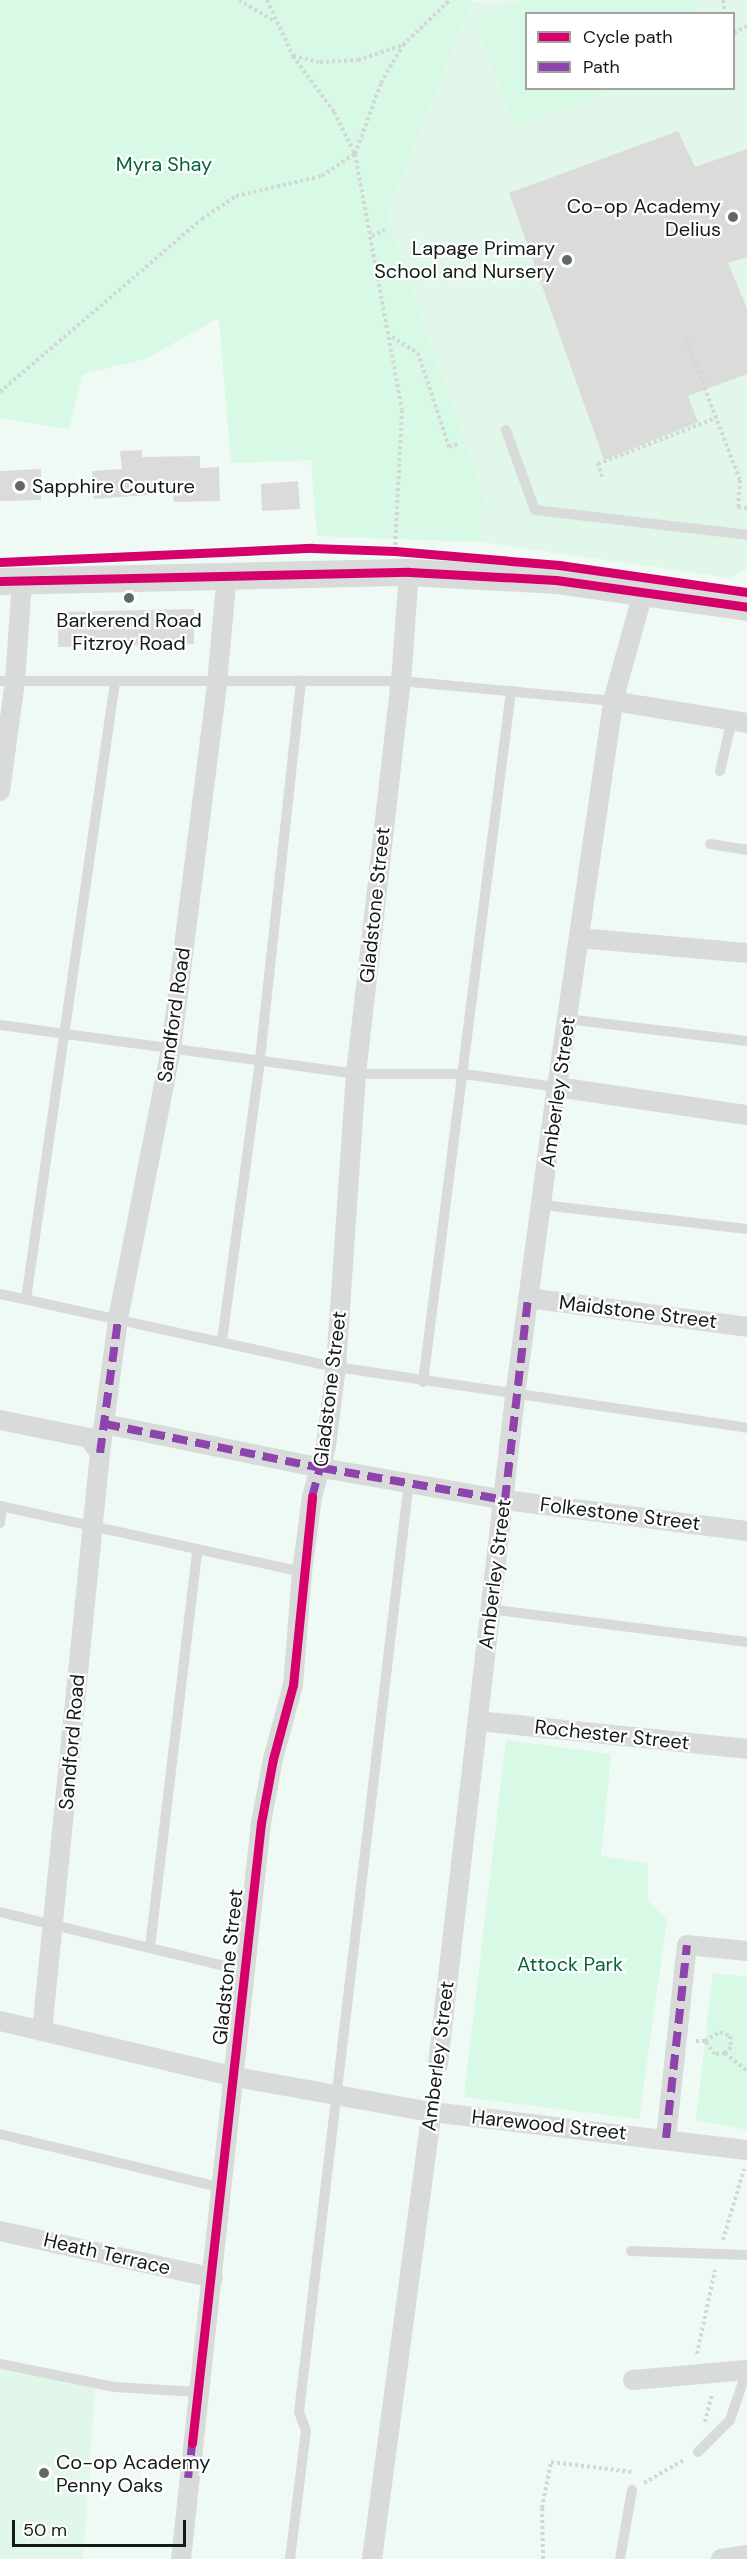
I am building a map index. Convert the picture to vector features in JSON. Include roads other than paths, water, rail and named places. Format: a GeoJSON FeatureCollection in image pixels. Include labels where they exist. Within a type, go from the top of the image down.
{"type":"FeatureCollection","features":[{"type":"Feature","properties":{"kind":"main road"},"geometry":{"type":"LineString","coordinates":[[11,581],[227,573],[397,559],[747,607]]}},
{"type":"Feature","properties":{"kind":"street","name":"Gladstone Street"},"geometry":{"type":"LineString","coordinates":[[181,2559],[192,2443],[224,2188],[261,1823],[273,1759],[293,1685],[302,1572],[312,1497],[322,1468],[336,1367],[356,1074],[401,681],[397,559]]}},
{"type":"Feature","properties":{"kind":"street","name":"Sandford Road"},"geometry":{"type":"LineString","coordinates":[[42,2031],[56,1925],[92,1527],[95,1445],[105,1424],[118,1319],[171,1049],[217,683],[227,573]]}},
{"type":"Feature","properties":{"kind":"street"},"geometry":{"type":"LineString","coordinates":[[0,791],[8,681],[11,581]]}},
{"type":"Feature","properties":{"kind":"street","name":"Amberley Street"},"geometry":{"type":"LineString","coordinates":[[438,2064],[489,1609],[557,1087],[613,701],[643,593]]}},
{"type":"Feature","properties":{"kind":"street"},"geometry":{"type":"LineString","coordinates":[[613,701],[740,722]]}},
{"type":"Feature","properties":{"kind":"street"},"geometry":{"type":"LineString","coordinates":[[579,938],[747,953]]}},
{"type":"Feature","properties":{"kind":"street"},"geometry":{"type":"LineString","coordinates":[[557,1087],[747,1114]]}},
{"type":"Feature","properties":{"kind":"street","name":"Maidstone Street"},"geometry":{"type":"LineString","coordinates":[[528,1298],[747,1326]]}},
{"type":"Feature","properties":{"kind":"street"},"geometry":{"type":"LineString","coordinates":[[0,1420],[95,1445]]}},
{"type":"Feature","properties":{"kind":"street","name":"Folkestone Street"},"geometry":{"type":"LineString","coordinates":[[105,1424],[322,1468],[409,1481],[505,1500],[747,1531]]}},
{"type":"Feature","properties":{"kind":"street","name":"Rochester Street"},"geometry":{"type":"LineString","coordinates":[[478,1721],[747,1749]]}},
{"type":"Feature","properties":{"kind":"street"},"geometry":{"type":"LineString","coordinates":[[666,2138],[687,1945],[747,1951]]}},
{"type":"Feature","properties":{"kind":"street","name":"Harewood Street"},"geometry":{"type":"LineString","coordinates":[[0,2021],[235,2077],[432,2112],[666,2138],[747,2150]]}},
{"type":"Feature","properties":{"kind":"street","name":"Amberley Street"},"geometry":{"type":"LineString","coordinates":[[372,2559],[432,2112]]}},
{"type":"Feature","properties":{"kind":"street","name":"Heath Terrace"},"geometry":{"type":"LineString","coordinates":[[0,2231],[213,2278]]}},
{"type":"Feature","properties":{"kind":"street"},"geometry":{"type":"LineString","coordinates":[[633,2380],[747,2370]]}},
{"type":"Feature","properties":{"kind":"street"},"geometry":{"type":"LineString","coordinates":[[721,2559],[747,2555]]}},
{"type":"Feature","properties":{"kind":"lane"},"geometry":{"type":"LineString","coordinates":[[506,430],[535,510],[747,535]]}},
{"type":"Feature","properties":{"kind":"lane"},"geometry":{"type":"LineString","coordinates":[[222,1341],[260,1059],[301,680]]}},
{"type":"Feature","properties":{"kind":"lane"},"geometry":{"type":"LineString","coordinates":[[8,681],[217,683],[301,680],[401,681],[613,701]]}},
{"type":"Feature","properties":{"kind":"lane"},"geometry":{"type":"LineString","coordinates":[[26,1299],[115,682]]}},
{"type":"Feature","properties":{"kind":"lane"},"geometry":{"type":"LineString","coordinates":[[423,1382],[511,691]]}},
{"type":"Feature","properties":{"kind":"lane"},"geometry":{"type":"LineString","coordinates":[[720,771],[740,722]]}},
{"type":"Feature","properties":{"kind":"lane"},"geometry":{"type":"LineString","coordinates":[[710,844],[747,850]]}},
{"type":"Feature","properties":{"kind":"lane"},"geometry":{"type":"LineString","coordinates":[[567,1019],[747,1041]]}},
{"type":"Feature","properties":{"kind":"lane"},"geometry":{"type":"LineString","coordinates":[[0,1025],[356,1074],[464,1074],[557,1087]]}},
{"type":"Feature","properties":{"kind":"lane"},"geometry":{"type":"LineString","coordinates":[[543,1205],[747,1229]]}},
{"type":"Feature","properties":{"kind":"lane"},"geometry":{"type":"LineString","coordinates":[[0,1294],[336,1367],[515,1396],[747,1428]]}},
{"type":"Feature","properties":{"kind":"lane"},"geometry":{"type":"LineString","coordinates":[[290,2559],[306,2431],[298,2412],[409,1481]]}},
{"type":"Feature","properties":{"kind":"lane"},"geometry":{"type":"LineString","coordinates":[[0,1523],[1,1506],[197,1551],[302,1572]]}},
{"type":"Feature","properties":{"kind":"lane"},"geometry":{"type":"LineString","coordinates":[[150,1947],[197,1551]]}},
{"type":"Feature","properties":{"kind":"lane"},"geometry":{"type":"LineString","coordinates":[[489,1609],[747,1642]]}},
{"type":"Feature","properties":{"kind":"lane"},"geometry":{"type":"LineString","coordinates":[[0,1912],[246,1971]]}},
{"type":"Feature","properties":{"kind":"lane"},"geometry":{"type":"LineString","coordinates":[[0,2133],[224,2188]]}},
{"type":"Feature","properties":{"kind":"lane"},"geometry":{"type":"LineString","coordinates":[[632,2251],[747,2255]]}},
{"type":"Feature","properties":{"kind":"lane"},"geometry":{"type":"LineString","coordinates":[[0,2364],[114,2387],[199,2392]]}},
{"type":"Feature","properties":{"kind":"lane"},"geometry":{"type":"LineString","coordinates":[[698,2452],[729,2420],[747,2370]]}},
{"type":"Feature","properties":{"kind":"lane"},"geometry":{"type":"LineString","coordinates":[[620,2559],[632,2490]]}},
{"type":"Feature","properties":{"kind":"place","name":"Co-op Academy Delius"},"geometry":{"type":"Point","coordinates":[733,217]}},
{"type":"Feature","properties":{"kind":"place","name":"Lapage Primary School and Nursery"},"geometry":{"type":"Point","coordinates":[567,260]}},
{"type":"Feature","properties":{"kind":"place","name":"Sapphire Couture"},"geometry":{"type":"Point","coordinates":[20,486]}},
{"type":"Feature","properties":{"kind":"place","name":"Barkerend Road Fitzroy Road"},"geometry":{"type":"Point","coordinates":[129,598]}},
{"type":"Feature","properties":{"kind":"place","name":"Co-op Academy Penny Oaks"},"geometry":{"type":"Point","coordinates":[44,2473]}},
{"type":"Feature","properties":{"kind":"park label","name":"Myra Shay"},"geometry":{"type":"Point","coordinates":[164,164]}},
{"type":"Feature","properties":{"kind":"park label","name":"Attock Park"},"geometry":{"type":"Point","coordinates":[570,1964]}}]}
